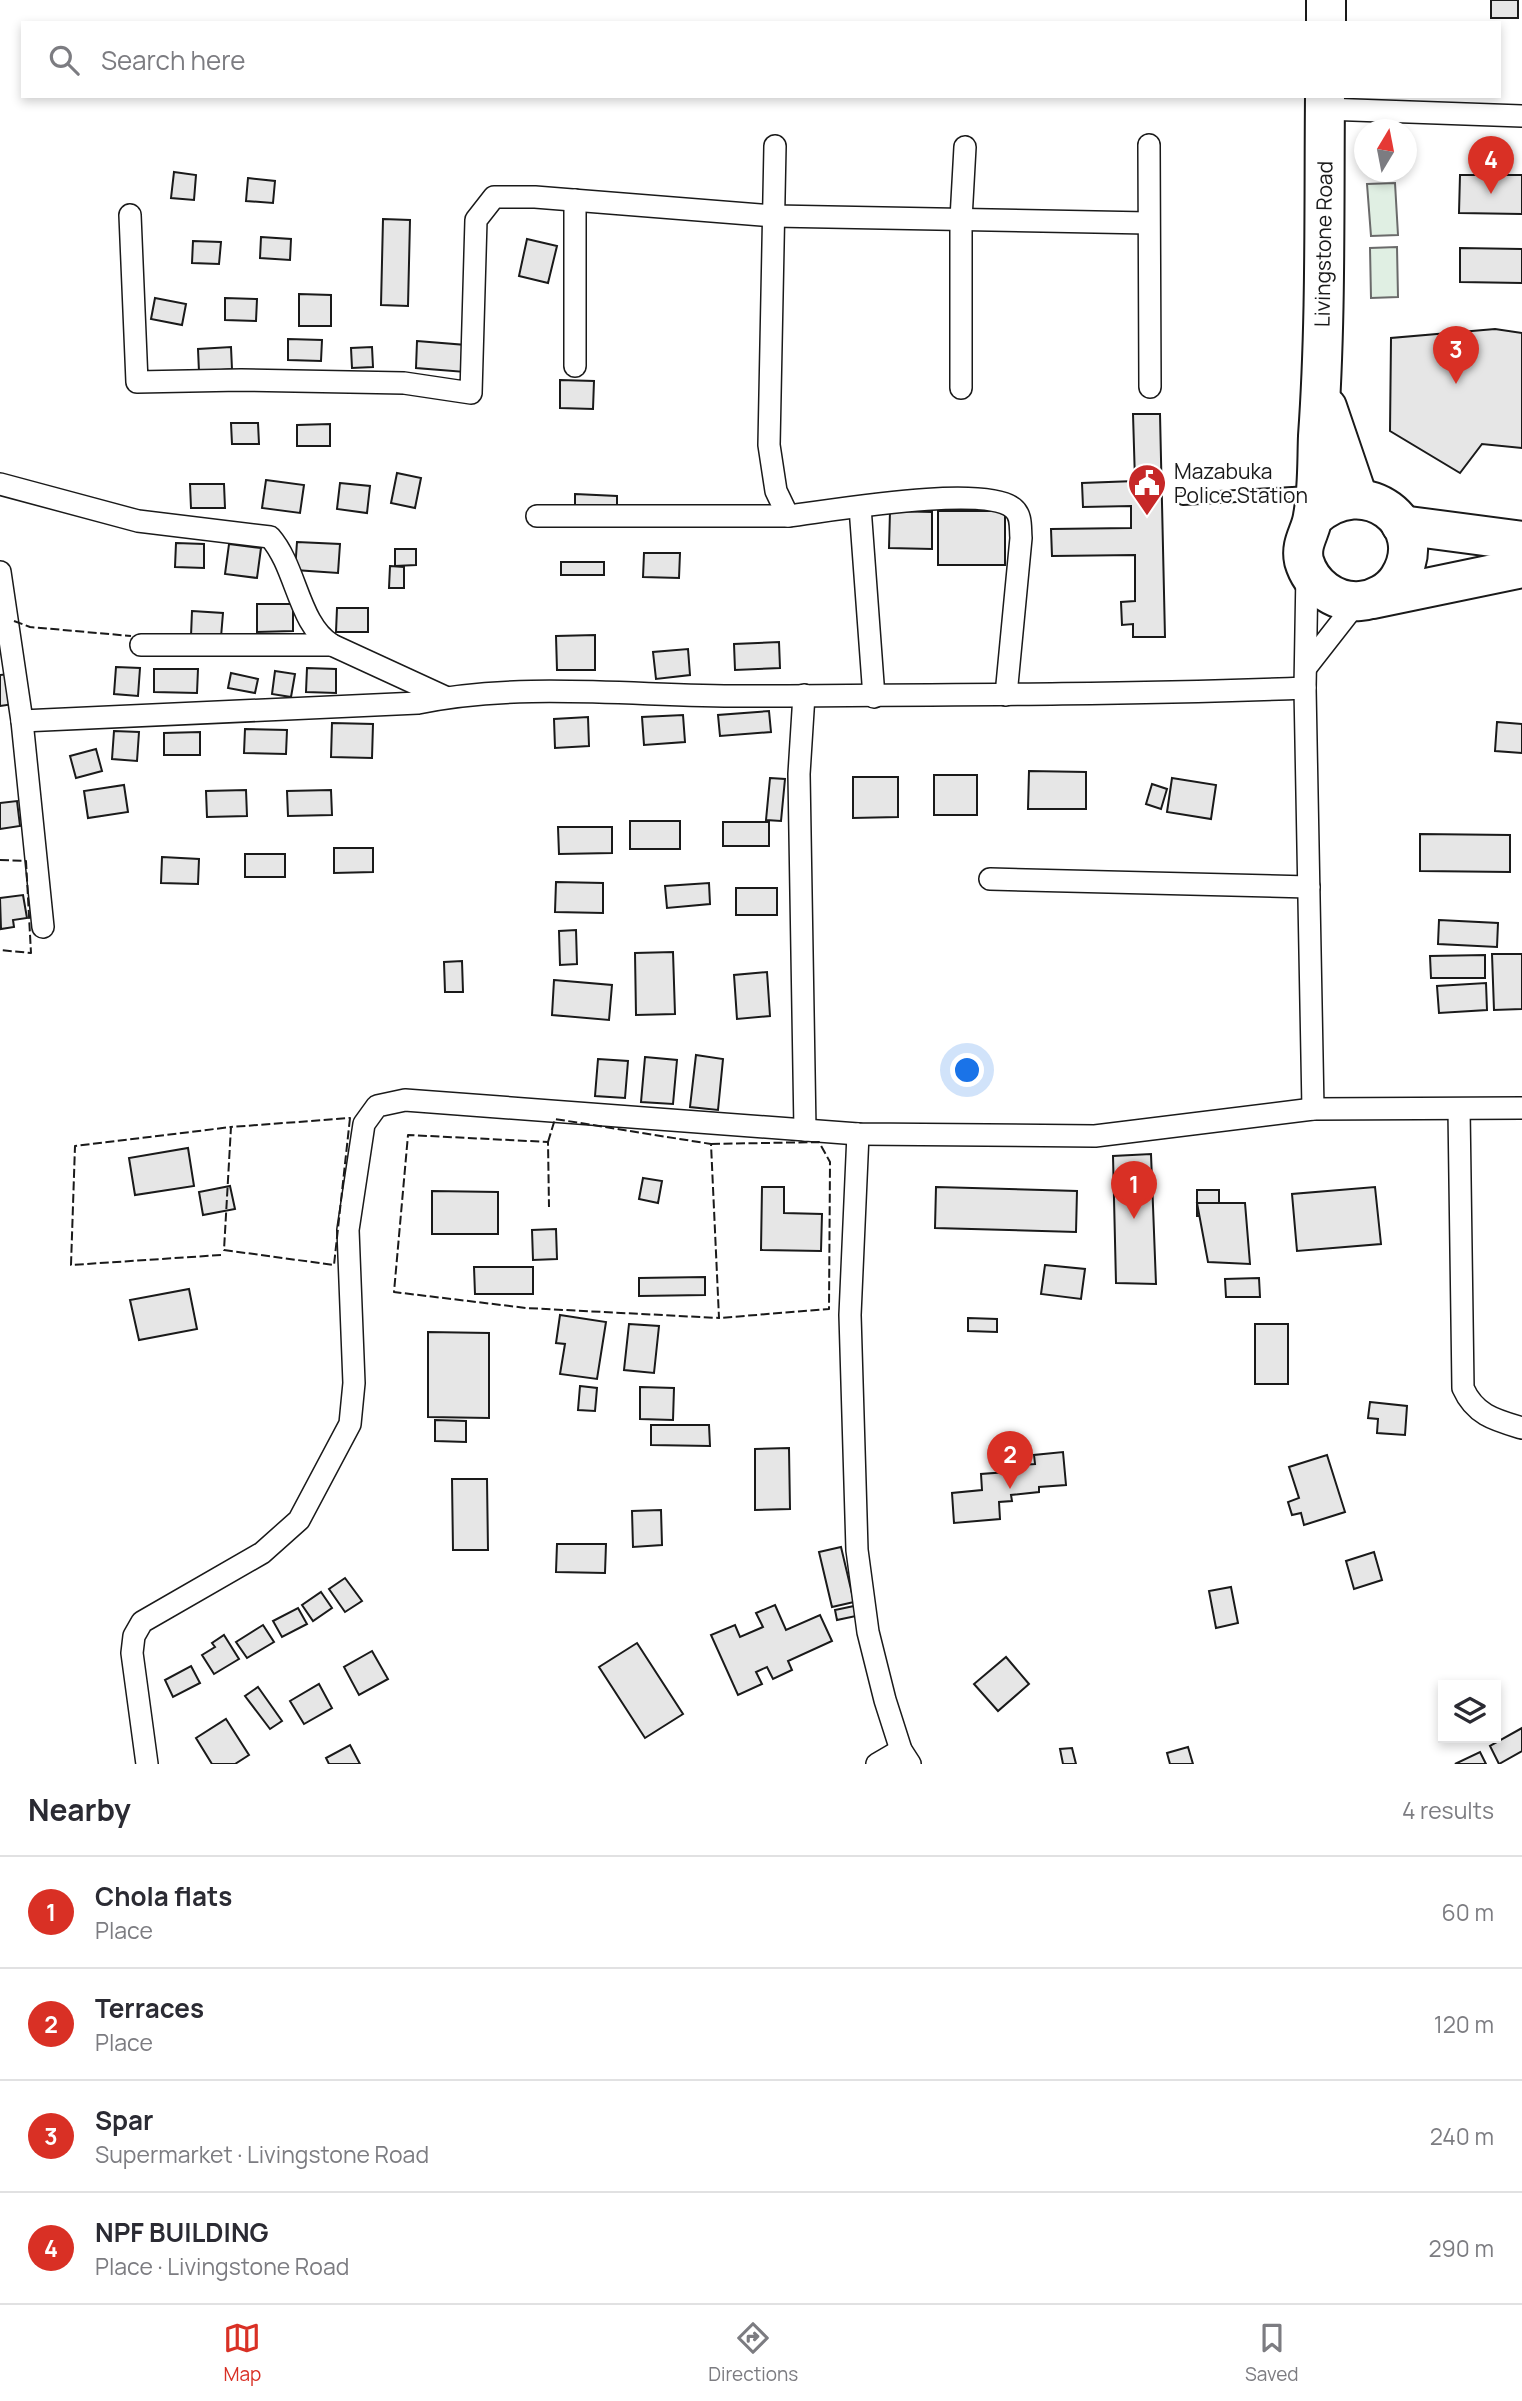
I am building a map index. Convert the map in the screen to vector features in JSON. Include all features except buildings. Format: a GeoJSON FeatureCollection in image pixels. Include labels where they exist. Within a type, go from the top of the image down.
{"type":"FeatureCollection","features":[{"type":"Feature","properties":{"kind":"highway"},"geometry":{"type":"LineString","coordinates":[[1326,0],[1326,21]]}},
{"type":"Feature","properties":{"kind":"highway","name":"Livingstone Road"},"geometry":{"type":"LineString","coordinates":[[1307,571],[1303,544],[1314,505],[1321,392],[1325,103]]}},
{"type":"Feature","properties":{"kind":"highway","name":"Livingstone Road"},"geometry":{"type":"LineString","coordinates":[[1321,392],[1358,498]]}},
{"type":"Feature","properties":{"kind":"highway"},"geometry":{"type":"LineString","coordinates":[[1314,505],[1326,507],[1341,500],[1358,498],[1383,506],[1401,525],[1407,543],[1406,561],[1399,579],[1386,592],[1363,601]]}},
{"type":"Feature","properties":{"kind":"highway"},"geometry":{"type":"LineString","coordinates":[[1401,525],[1522,541]]}},
{"type":"Feature","properties":{"kind":"highway"},"geometry":{"type":"LineString","coordinates":[[1307,571],[1319,587],[1337,598],[1363,601],[1522,568]]}},
{"type":"Feature","properties":{"kind":"street"},"geometry":{"type":"LineString","coordinates":[[1325,103],[1522,116]]}},
{"type":"Feature","properties":{"kind":"street"},"geometry":{"type":"LineString","coordinates":[[1149,145],[1150,387]]}},
{"type":"Feature","properties":{"kind":"street"},"geometry":{"type":"LineString","coordinates":[[775,146],[769,445],[776,491],[788,516]]}},
{"type":"Feature","properties":{"kind":"street"},"geometry":{"type":"LineString","coordinates":[[961,388],[961,219],[965,147]]}},
{"type":"Feature","properties":{"kind":"street"},"geometry":{"type":"LineString","coordinates":[[130,215],[137,382],[241,380],[404,383],[471,393],[476,220],[494,197],[575,200],[774,216],[1148,223]]}},
{"type":"Feature","properties":{"kind":"street"},"geometry":{"type":"LineString","coordinates":[[575,200],[575,366]]}},
{"type":"Feature","properties":{"kind":"street"},"geometry":{"type":"LineString","coordinates":[[0,484],[126,518],[270,537],[282,556],[314,630],[332,645],[445,697]]}},
{"type":"Feature","properties":{"kind":"street"},"geometry":{"type":"LineString","coordinates":[[537,516],[788,516],[963,497],[1002,502],[1014,508],[1020,517],[1021,538],[1006,695]]}},
{"type":"Feature","properties":{"kind":"street"},"geometry":{"type":"LineString","coordinates":[[860,507],[874,698]]}},
{"type":"Feature","properties":{"kind":"street"},"geometry":{"type":"LineString","coordinates":[[1307,571],[1305,688],[1313,1109]]}},
{"type":"Feature","properties":{"kind":"street"},"geometry":{"type":"LineString","coordinates":[[0,572],[22,721],[43,927]]}},
{"type":"Feature","properties":{"kind":"street"},"geometry":{"type":"LineString","coordinates":[[1307,666],[1363,601]]}},
{"type":"Feature","properties":{"kind":"street"},"geometry":{"type":"LineString","coordinates":[[141,645],[332,645]]}},
{"type":"Feature","properties":{"kind":"street"},"geometry":{"type":"LineString","coordinates":[[22,721],[418,703],[445,697],[520,693],[874,698],[1305,688]]}},
{"type":"Feature","properties":{"kind":"street"},"geometry":{"type":"LineString","coordinates":[[804,695],[799,774],[805,1130]]}},
{"type":"Feature","properties":{"kind":"street"},"geometry":{"type":"LineString","coordinates":[[990,879],[1309,887]]}},
{"type":"Feature","properties":{"kind":"street"},"geometry":{"type":"LineString","coordinates":[[146,1764],[132,1653],[134,1636],[142,1622],[261,1553],[299,1520],[350,1424],[354,1383],[348,1230],[364,1124],[377,1106],[405,1100],[858,1134],[1095,1136],[1313,1109],[1522,1108]]}},
{"type":"Feature","properties":{"kind":"street"},"geometry":{"type":"LineString","coordinates":[[1460,1109],[1463,1388],[1471,1406],[1498,1421],[1522,1428]]}},
{"type":"Feature","properties":{"kind":"street"},"geometry":{"type":"LineString","coordinates":[[858,1134],[850,1315],[858,1550],[868,1632],[905,1757],[877,1764]]}},
{"type":"Feature","properties":{"kind":"lane"},"geometry":{"type":"LineString","coordinates":[[1183,499],[1314,505]]}},
{"type":"Feature","properties":{"kind":"green space"},"geometry":{"type":"Polygon","coordinates":[[[1395,183],[1398,235],[1371,236],[1367,184],[1395,183]]]}},
{"type":"Feature","properties":{"kind":"green space"},"geometry":{"type":"Polygon","coordinates":[[[1397,247],[1398,297],[1371,298],[1370,248],[1397,247]]]}},
{"type":"Feature","properties":{"kind":"fence"},"geometry":{"type":"LineString","coordinates":[[14,621],[30,627],[131,636]]}},
{"type":"Feature","properties":{"kind":"fence"},"geometry":{"type":"LineString","coordinates":[[0,860],[26,861],[31,953],[0,950]]}},
{"type":"Feature","properties":{"kind":"fence"},"geometry":{"type":"LineString","coordinates":[[350,1118],[334,1265],[224,1250],[231,1127],[350,1118]]}},
{"type":"Feature","properties":{"kind":"fence"},"geometry":{"type":"LineString","coordinates":[[548,1142],[555,1119],[711,1144],[719,1318],[526,1308],[394,1292],[408,1135],[548,1142],[549,1207]]}},
{"type":"Feature","properties":{"kind":"fence"},"geometry":{"type":"LineString","coordinates":[[221,1255],[71,1265],[75,1146],[231,1127]]}},
{"type":"Feature","properties":{"kind":"fence"},"geometry":{"type":"LineString","coordinates":[[711,1144],[819,1142],[830,1162],[829,1309],[719,1318]]}},
{"type":"Feature","properties":{"kind":"place","name":"NPF BUILDING"},"geometry":{"type":"Point","coordinates":[1491,194]}},
{"type":"Feature","properties":{"kind":"place","name":"Spar"},"geometry":{"type":"Point","coordinates":[1456,384]}},
{"type":"Feature","properties":{"kind":"place","name":"Mazabuka Police Station"},"geometry":{"type":"Point","coordinates":[1147,517]}},
{"type":"Feature","properties":{"kind":"place","name":"Chola flats"},"geometry":{"type":"Point","coordinates":[1134,1219]}},
{"type":"Feature","properties":{"kind":"place","name":"Terraces"},"geometry":{"type":"Point","coordinates":[1010,1489]}}]}
